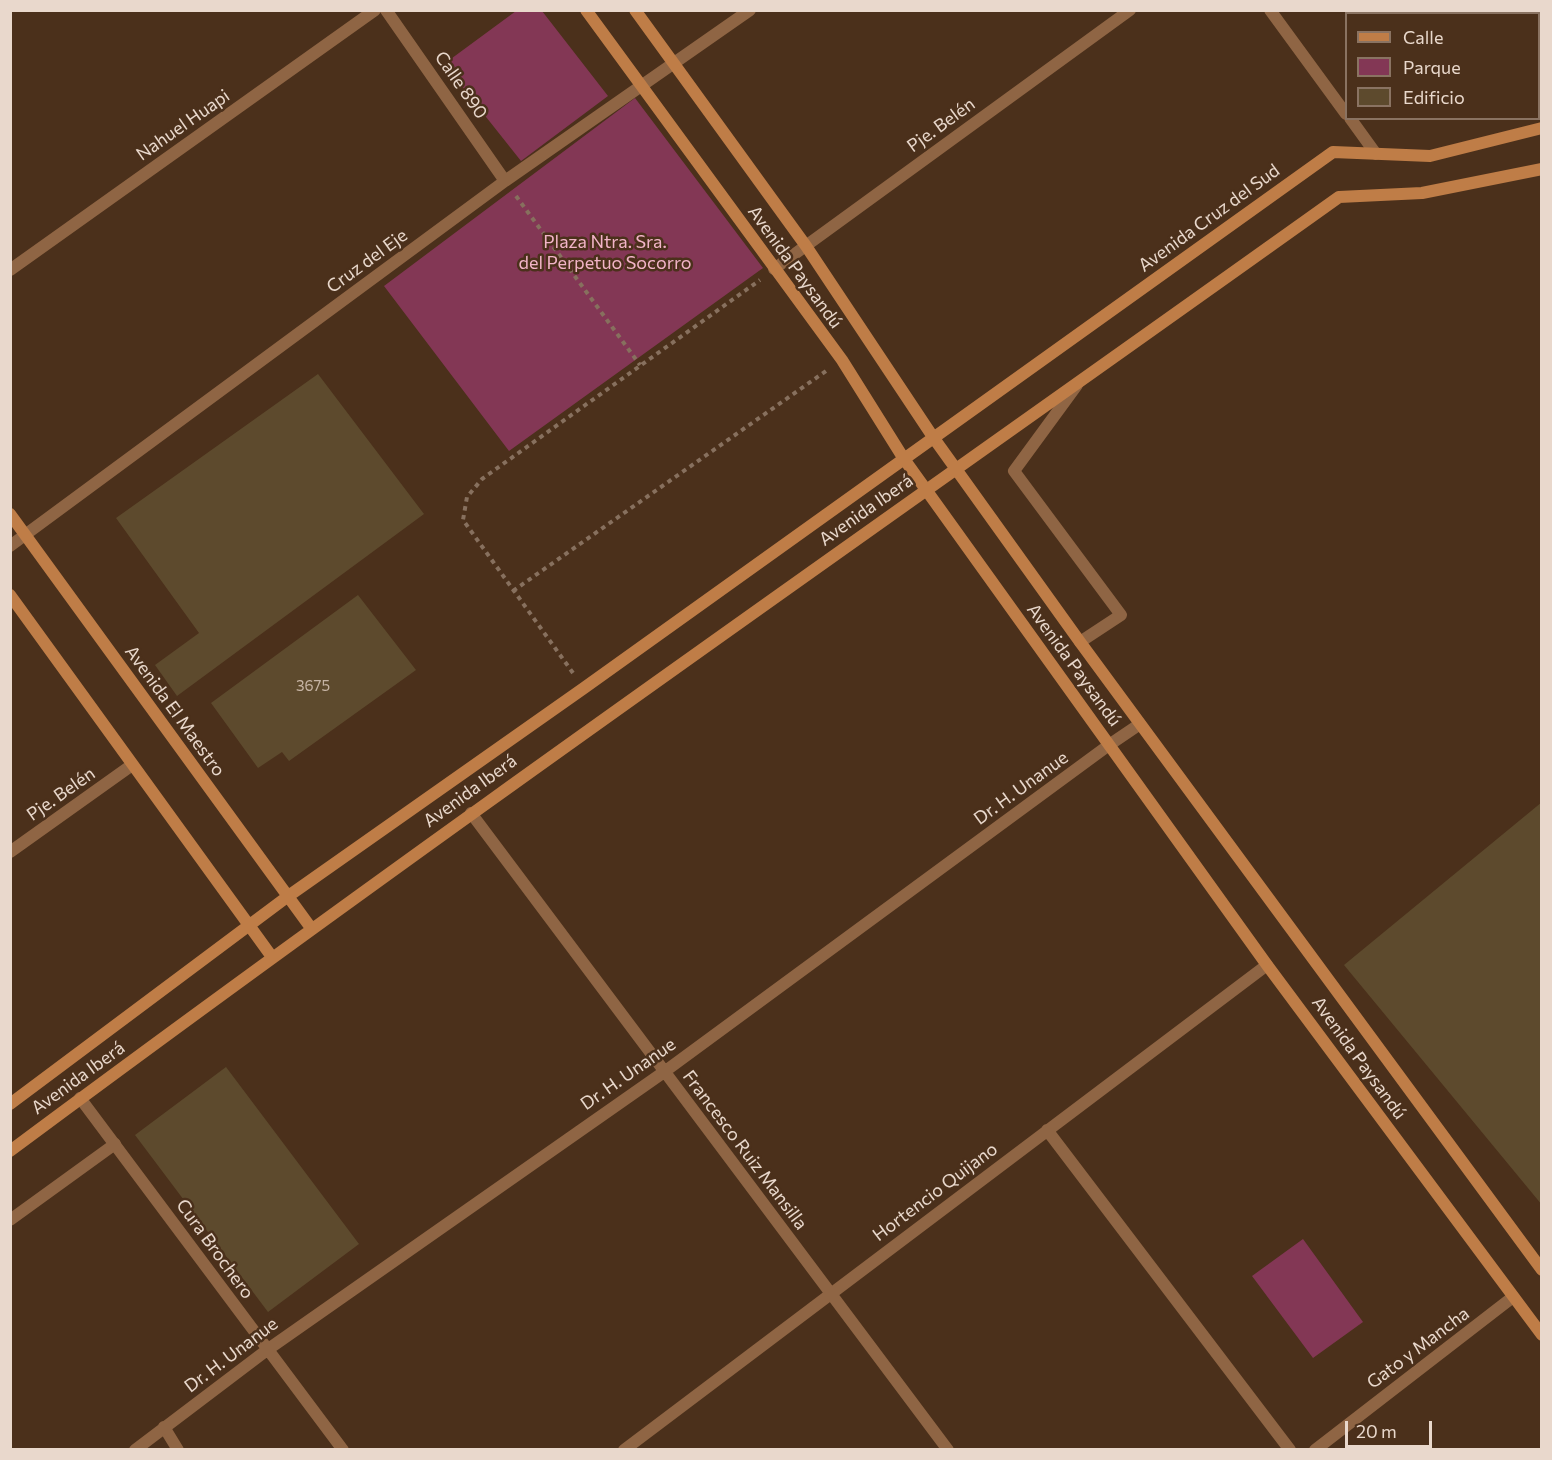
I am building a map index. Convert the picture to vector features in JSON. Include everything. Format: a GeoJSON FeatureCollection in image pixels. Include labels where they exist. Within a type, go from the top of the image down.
{"type":"FeatureCollection","features":[{"type":"Feature","properties":{"kind":"main road","name":"Avenida Paysandú"},"geometry":{"type":"LineString","coordinates":[[586,10],[842,360],[904,459],[1267,964],[1542,1335]]}},
{"type":"Feature","properties":{"kind":"main road","name":"Avenida Paysandú"},"geometry":{"type":"LineString","coordinates":[[635,10],[806,246],[933,437],[1080,642],[1542,1270]]}},
{"type":"Feature","properties":{"kind":"main road","name":"Avenida Cruz del Sud"},"geometry":{"type":"LineString","coordinates":[[933,437],[1333,152],[1430,156],[1542,128]]}},
{"type":"Feature","properties":{"kind":"main road"},"geometry":{"type":"LineString","coordinates":[[956,468],[1339,197],[1422,193],[1542,169]]}},
{"type":"Feature","properties":{"kind":"main road","name":"Avenida Iberá"},"geometry":{"type":"LineString","coordinates":[[10,1104],[287,897],[584,688],[933,437]]}},
{"type":"Feature","properties":{"kind":"main road","name":"Avenida Iberá"},"geometry":{"type":"LineString","coordinates":[[10,1150],[311,928],[956,468]]}},
{"type":"Feature","properties":{"kind":"main road","name":"Avenida El Maestro"},"geometry":{"type":"LineString","coordinates":[[10,514],[311,928]]}},
{"type":"Feature","properties":{"kind":"main road"},"geometry":{"type":"LineString","coordinates":[[10,595],[272,957]]}},
{"type":"Feature","properties":{"kind":"street","name":"Nahuel Huapi"},"geometry":{"type":"LineString","coordinates":[[10,270],[375,10]]}},
{"type":"Feature","properties":{"kind":"street","name":"Calle 890"},"geometry":{"type":"LineString","coordinates":[[386,10],[505,181]]}},
{"type":"Feature","properties":{"kind":"street","name":"Cruz del Eje"},"geometry":{"type":"LineString","coordinates":[[10,546],[505,181],[750,10]]}},
{"type":"Feature","properties":{"kind":"street","name":"Pje. Belén"},"geometry":{"type":"LineString","coordinates":[[774,269],[1130,10]]}},
{"type":"Feature","properties":{"kind":"street"},"geometry":{"type":"LineString","coordinates":[[1270,10],[1345,111]]}},
{"type":"Feature","properties":{"kind":"street"},"geometry":{"type":"LineString","coordinates":[[1351,120],[1376,154]]}},
{"type":"Feature","properties":{"kind":"street"},"geometry":{"type":"LineString","coordinates":[[1078,383],[1014,471],[1121,615],[1080,642]]}},
{"type":"Feature","properties":{"kind":"street","name":"Dr. H. Unanue"},"geometry":{"type":"LineString","coordinates":[[135,1449],[267,1350],[664,1072],[1140,724]]}},
{"type":"Feature","properties":{"kind":"street","name":"Pje. Belén"},"geometry":{"type":"LineString","coordinates":[[10,852],[132,765]]}},
{"type":"Feature","properties":{"kind":"street","name":"Francesco Ruiz Mansilla"},"geometry":{"type":"LineString","coordinates":[[471,813],[948,1449]]}},
{"type":"Feature","properties":{"kind":"street","name":"Hortencio Quijano"},"geometry":{"type":"LineString","coordinates":[[624,1449],[1267,964]]}},
{"type":"Feature","properties":{"kind":"street","name":"Cura Brochero"},"geometry":{"type":"LineString","coordinates":[[81,1098],[343,1449]]}},
{"type":"Feature","properties":{"kind":"street"},"geometry":{"type":"LineString","coordinates":[[1047,1130],[1290,1449]]}},
{"type":"Feature","properties":{"kind":"street"},"geometry":{"type":"LineString","coordinates":[[10,1220],[115,1144]]}},
{"type":"Feature","properties":{"kind":"street","name":"Gato y Mancha"},"geometry":{"type":"LineString","coordinates":[[1315,1449],[1514,1297]]}},
{"type":"Feature","properties":{"kind":"street"},"geometry":{"type":"LineString","coordinates":[[164,1427],[178,1449]]}},
{"type":"Feature","properties":{"kind":"path"},"geometry":{"type":"LineString","coordinates":[[505,181],[640,366]]}},
{"type":"Feature","properties":{"kind":"path"},"geometry":{"type":"LineString","coordinates":[[584,688],[463,520],[467,497],[482,479],[774,269]]}},
{"type":"Feature","properties":{"kind":"path"},"geometry":{"type":"LineString","coordinates":[[513,591],[842,360]]}},
{"type":"Feature","properties":{"kind":"green space"},"geometry":{"type":"Polygon","coordinates":[[[516,11],[542,11],[608,96],[521,161],[444,64],[516,11]]]}},
{"type":"Feature","properties":{"kind":"green space","name":"Plaza Ntra. Sra. del Perpetuo Socorro"},"geometry":{"type":"Polygon","coordinates":[[[635,98],[763,268],[509,451],[384,286],[635,98]]]}},
{"type":"Feature","properties":{"kind":"green space"},"geometry":{"type":"Polygon","coordinates":[[[1303,1239],[1363,1322],[1313,1358],[1252,1276],[1303,1239]]]}},
{"type":"Feature","properties":{"kind":"building"},"geometry":{"type":"Polygon","coordinates":[[[318,374],[424,514],[177,696],[155,665],[199,633],[116,518],[318,374]]]}},
{"type":"Feature","properties":{"kind":"building"},"geometry":{"type":"Polygon","coordinates":[[[358,595],[416,670],[289,761],[282,752],[258,768],[211,703],[358,595]]]}},
{"type":"Feature","properties":{"kind":"building"},"geometry":{"type":"Polygon","coordinates":[[[1542,802],[1542,1205],[1344,965],[1542,802]]]}},
{"type":"Feature","properties":{"kind":"building"},"geometry":{"type":"Polygon","coordinates":[[[226,1067],[359,1244],[268,1312],[135,1135],[226,1067]]]}}]}
